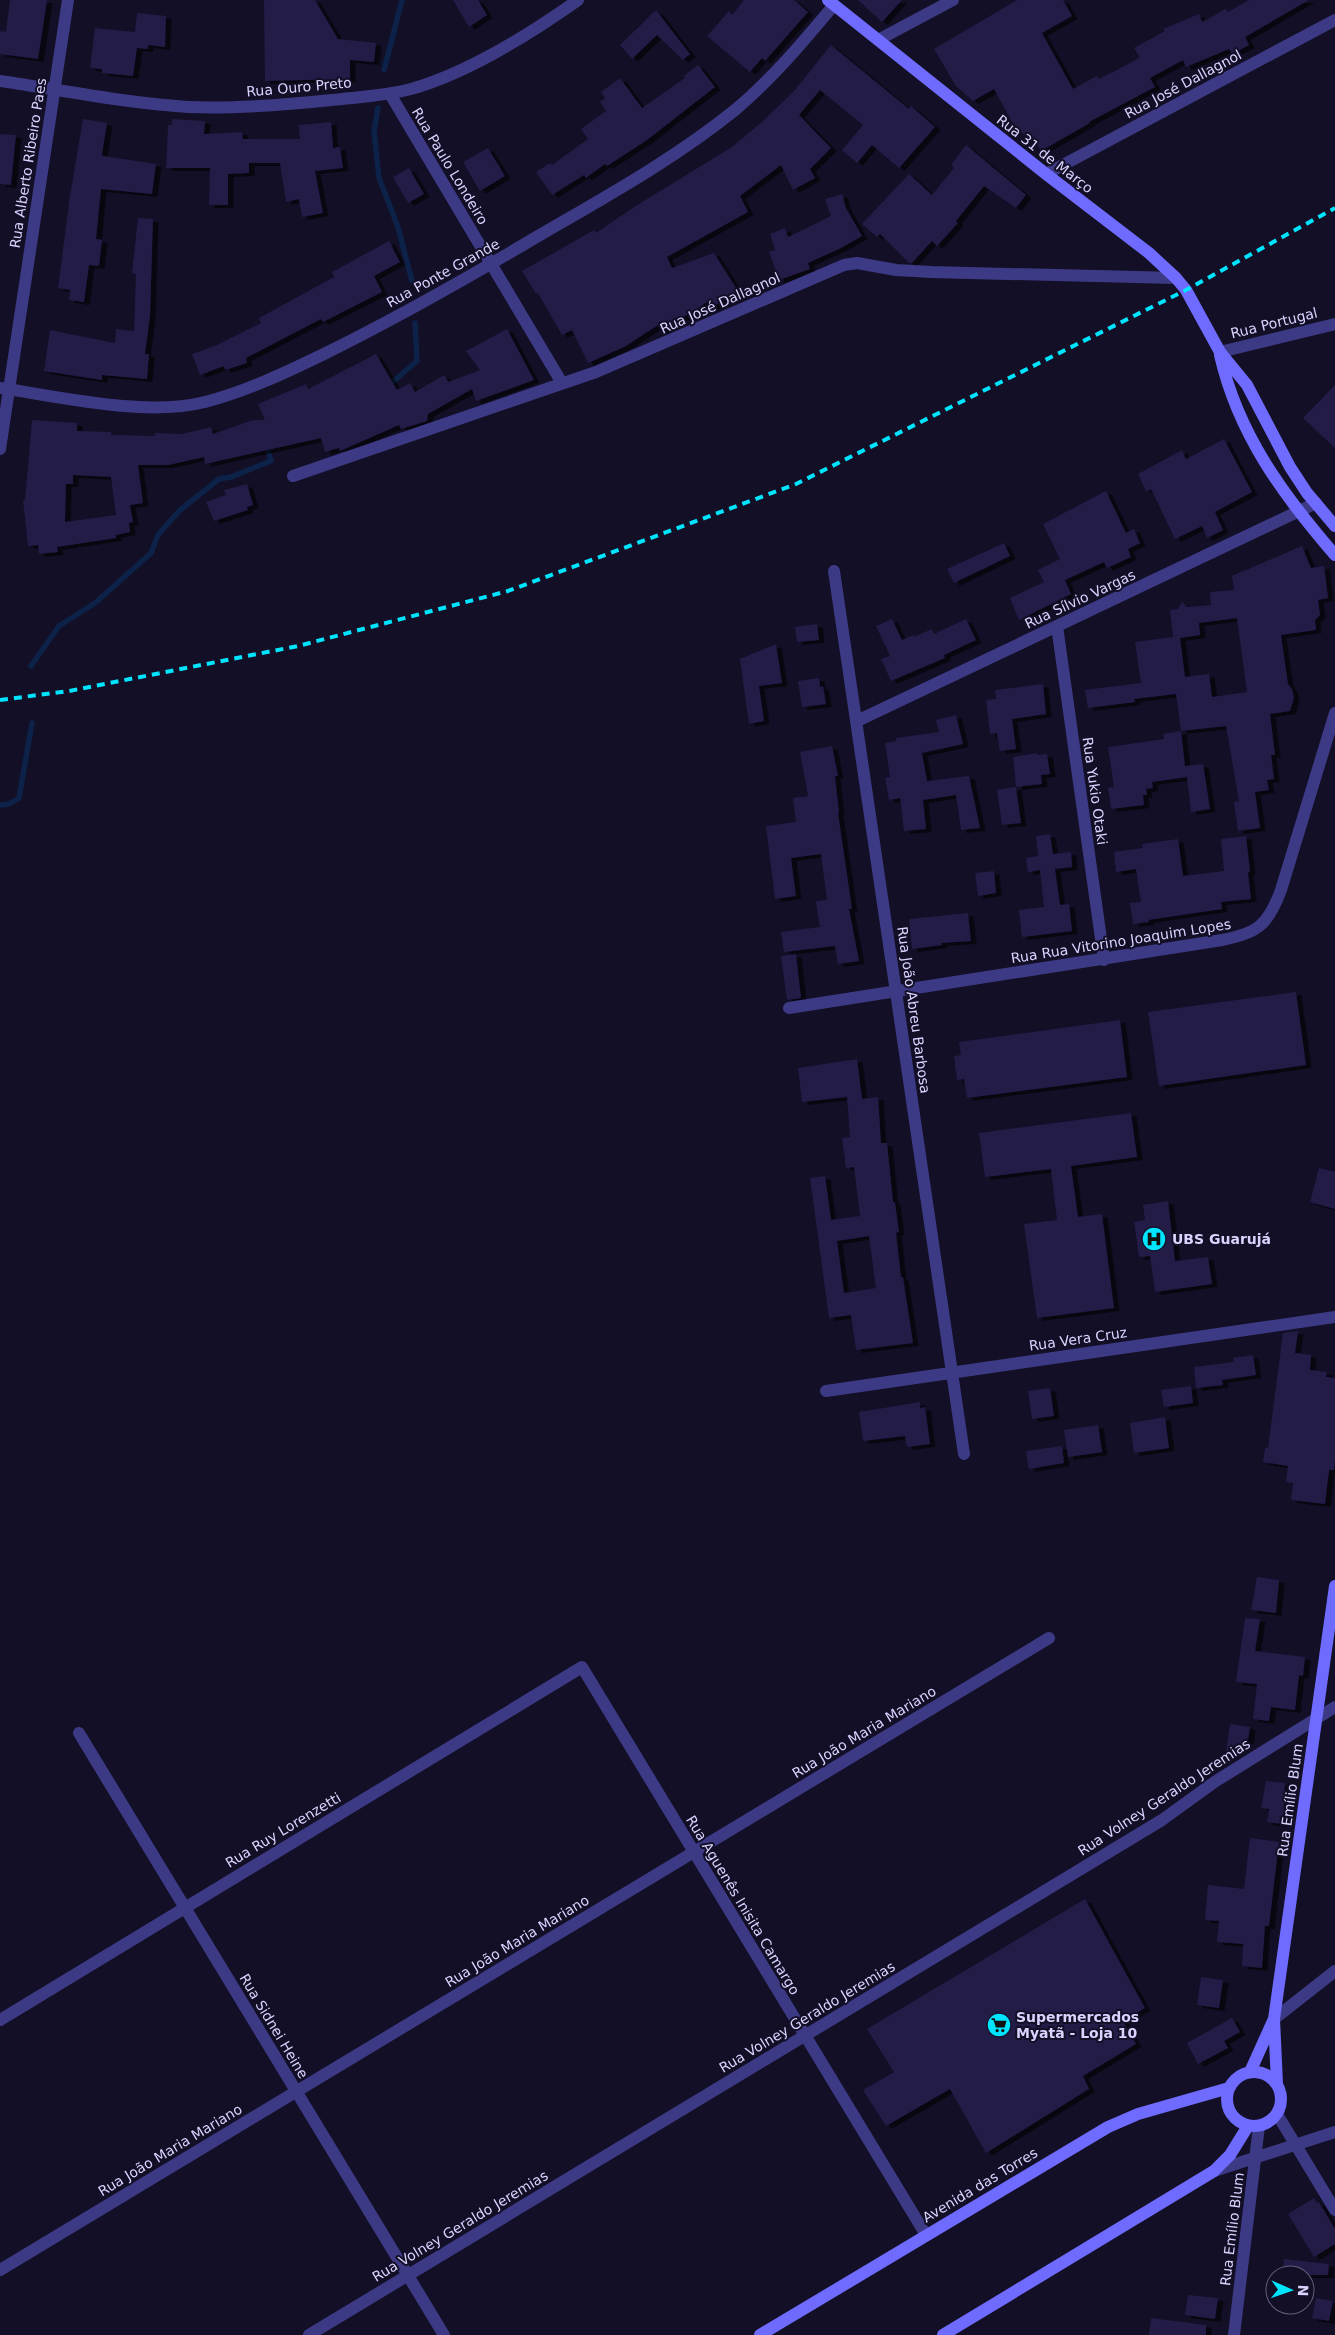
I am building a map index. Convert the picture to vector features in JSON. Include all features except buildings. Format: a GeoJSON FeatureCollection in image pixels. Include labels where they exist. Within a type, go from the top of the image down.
{"type":"FeatureCollection","features":[{"type":"Feature","properties":{"kind":"main road","name":"Rua 31 de Março"},"geometry":{"type":"LineString","coordinates":[[831,3],[1046,174],[1149,253],[1176,278],[1186,290],[1220,352],[1247,385],[1276,442],[1316,503],[1335,526]]}},
{"type":"Feature","properties":{"kind":"main road","name":"Rua 31 de Março"},"geometry":{"type":"LineString","coordinates":[[1220,352],[1227,387],[1234,406],[1272,473],[1298,512],[1335,555]]}},
{"type":"Feature","properties":{"kind":"main road","name":"Rua Emílio Blum"},"geometry":{"type":"LineString","coordinates":[[1277,2084],[1274,2019],[1335,1586]]}},
{"type":"Feature","properties":{"kind":"main road","name":"Rua Emílio Blum"},"geometry":{"type":"LineString","coordinates":[[1250,2072],[1274,2019]]}},
{"type":"Feature","properties":{"kind":"main road"},"geometry":{"type":"LineString","coordinates":[[1250,2072],[1265,2074],[1277,2084],[1282,2099],[1277,2114],[1266,2124],[1253,2126],[1232,2116],[1227,2098],[1229,2088],[1234,2081],[1250,2072]]}},
{"type":"Feature","properties":{"kind":"main road","name":"Avenida das Torres"},"geometry":{"type":"LineString","coordinates":[[760,2335],[1108,2127],[1138,2114],[1229,2088]]}},
{"type":"Feature","properties":{"kind":"main road"},"geometry":{"type":"LineString","coordinates":[[943,2335],[1214,2171],[1230,2156],[1253,2126]]}},
{"type":"Feature","properties":{"kind":"street","name":"Rua Alberto Ribeiro Paes"},"geometry":{"type":"LineString","coordinates":[[0,449],[4,389],[68,0]]}},
{"type":"Feature","properties":{"kind":"street","name":"Rua Ouro Preto"},"geometry":{"type":"LineString","coordinates":[[0,81],[153,104],[204,107],[299,104],[390,94],[412,88],[463,68],[520,39],[578,0]]}},
{"type":"Feature","properties":{"kind":"street"},"geometry":{"type":"LineString","coordinates":[[878,40],[953,0]]}},
{"type":"Feature","properties":{"kind":"street","name":"Rua Ponte Grande"},"geometry":{"type":"LineString","coordinates":[[4,389],[131,406],[171,407],[204,402],[291,370],[373,330],[491,264],[682,148],[733,111],[786,61],[831,3]]}},
{"type":"Feature","properties":{"kind":"street","name":"Rua José Dallagnol"},"geometry":{"type":"LineString","coordinates":[[1046,174],[1335,20]]}},
{"type":"Feature","properties":{"kind":"street","name":"Rua Paulo Londeiro"},"geometry":{"type":"LineString","coordinates":[[390,94],[562,383]]}},
{"type":"Feature","properties":{"kind":"street","name":"Rua José Dallagnol"},"geometry":{"type":"LineString","coordinates":[[293,476],[632,358],[844,265],[857,263],[896,270],[931,272],[1176,278]]}},
{"type":"Feature","properties":{"kind":"street","name":"Rua Portugal"},"geometry":{"type":"LineString","coordinates":[[1220,352],[1335,324]]}},
{"type":"Feature","properties":{"kind":"street","name":"Rua Sílvio Vargas"},"geometry":{"type":"LineString","coordinates":[[857,722],[1316,503]]}},
{"type":"Feature","properties":{"kind":"street","name":"Rua João Abreu Barbosa"},"geometry":{"type":"LineString","coordinates":[[834,571],[964,1454]]}},
{"type":"Feature","properties":{"kind":"street","name":"Rua Yukio Otaki"},"geometry":{"type":"LineString","coordinates":[[1057,626],[1104,960]]}},
{"type":"Feature","properties":{"kind":"street","name":"Rua Rua Vitorino Joaquim Lopes"},"geometry":{"type":"LineString","coordinates":[[788,1008],[1104,960],[1244,936],[1262,926],[1273,911],[1335,713]]}},
{"type":"Feature","properties":{"kind":"street","name":"Rua Vera Cruz"},"geometry":{"type":"LineString","coordinates":[[826,1391],[1335,1317]]}},
{"type":"Feature","properties":{"kind":"street","name":"Rua João Maria Mariano"},"geometry":{"type":"LineString","coordinates":[[0,2270],[1050,1638]]}},
{"type":"Feature","properties":{"kind":"street","name":"Rua Aguenês Inisita Camargo"},"geometry":{"type":"LineString","coordinates":[[582,1667],[926,2235]]}},
{"type":"Feature","properties":{"kind":"street","name":"Rua Ruy Lorenzetti"},"geometry":{"type":"LineString","coordinates":[[0,2020],[582,1667]]}},
{"type":"Feature","properties":{"kind":"street","name":"Rua Volney Geraldo Jeremias"},"geometry":{"type":"LineString","coordinates":[[309,2335],[1162,1820],[1216,1781],[1335,1707]]}},
{"type":"Feature","properties":{"kind":"street","name":"Rua Sidnei Heine"},"geometry":{"type":"LineString","coordinates":[[79,1733],[444,2335]]}},
{"type":"Feature","properties":{"kind":"street"},"geometry":{"type":"LineString","coordinates":[[1274,2019],[1335,1971]]}},
{"type":"Feature","properties":{"kind":"street"},"geometry":{"type":"LineString","coordinates":[[1277,2114],[1335,2210]]}},
{"type":"Feature","properties":{"kind":"street","name":"Rua Emílio Blum"},"geometry":{"type":"LineString","coordinates":[[1234,2335],[1256,2158],[1253,2126]]}},
{"type":"Feature","properties":{"kind":"street"},"geometry":{"type":"LineString","coordinates":[[1214,2171],[1335,2132]]}},
{"type":"Feature","properties":{"kind":"waterway"},"geometry":{"type":"LineString","coordinates":[[384,70],[402,0]]}},
{"type":"Feature","properties":{"kind":"waterway"},"geometry":{"type":"LineString","coordinates":[[378,108],[374,131],[379,178],[398,227],[412,281]]}},
{"type":"Feature","properties":{"kind":"waterway"},"geometry":{"type":"LineString","coordinates":[[388,386],[417,361],[415,323]]}},
{"type":"Feature","properties":{"kind":"waterway"},"geometry":{"type":"LineString","coordinates":[[31,666],[59,626],[95,603],[151,553],[158,535],[179,511],[219,479],[231,477],[271,461],[266,443]]}},
{"type":"Feature","properties":{"kind":"waterway"},"geometry":{"type":"LineString","coordinates":[[0,805],[9,804],[19,798],[32,723]]}},
{"type":"Feature","properties":{"kind":"railway"},"geometry":{"type":"LineString","coordinates":[[0,700],[69,691],[298,646],[508,591],[796,484],[1186,290],[1335,208]]}},
{"type":"Feature","properties":{"kind":"place","name":"UBS Guarujá"},"geometry":{"type":"Point","coordinates":[1154,1239]}},
{"type":"Feature","properties":{"kind":"place","name":"Supermercados Myatã - Loja 10"},"geometry":{"type":"Point","coordinates":[999,2025]}}]}
